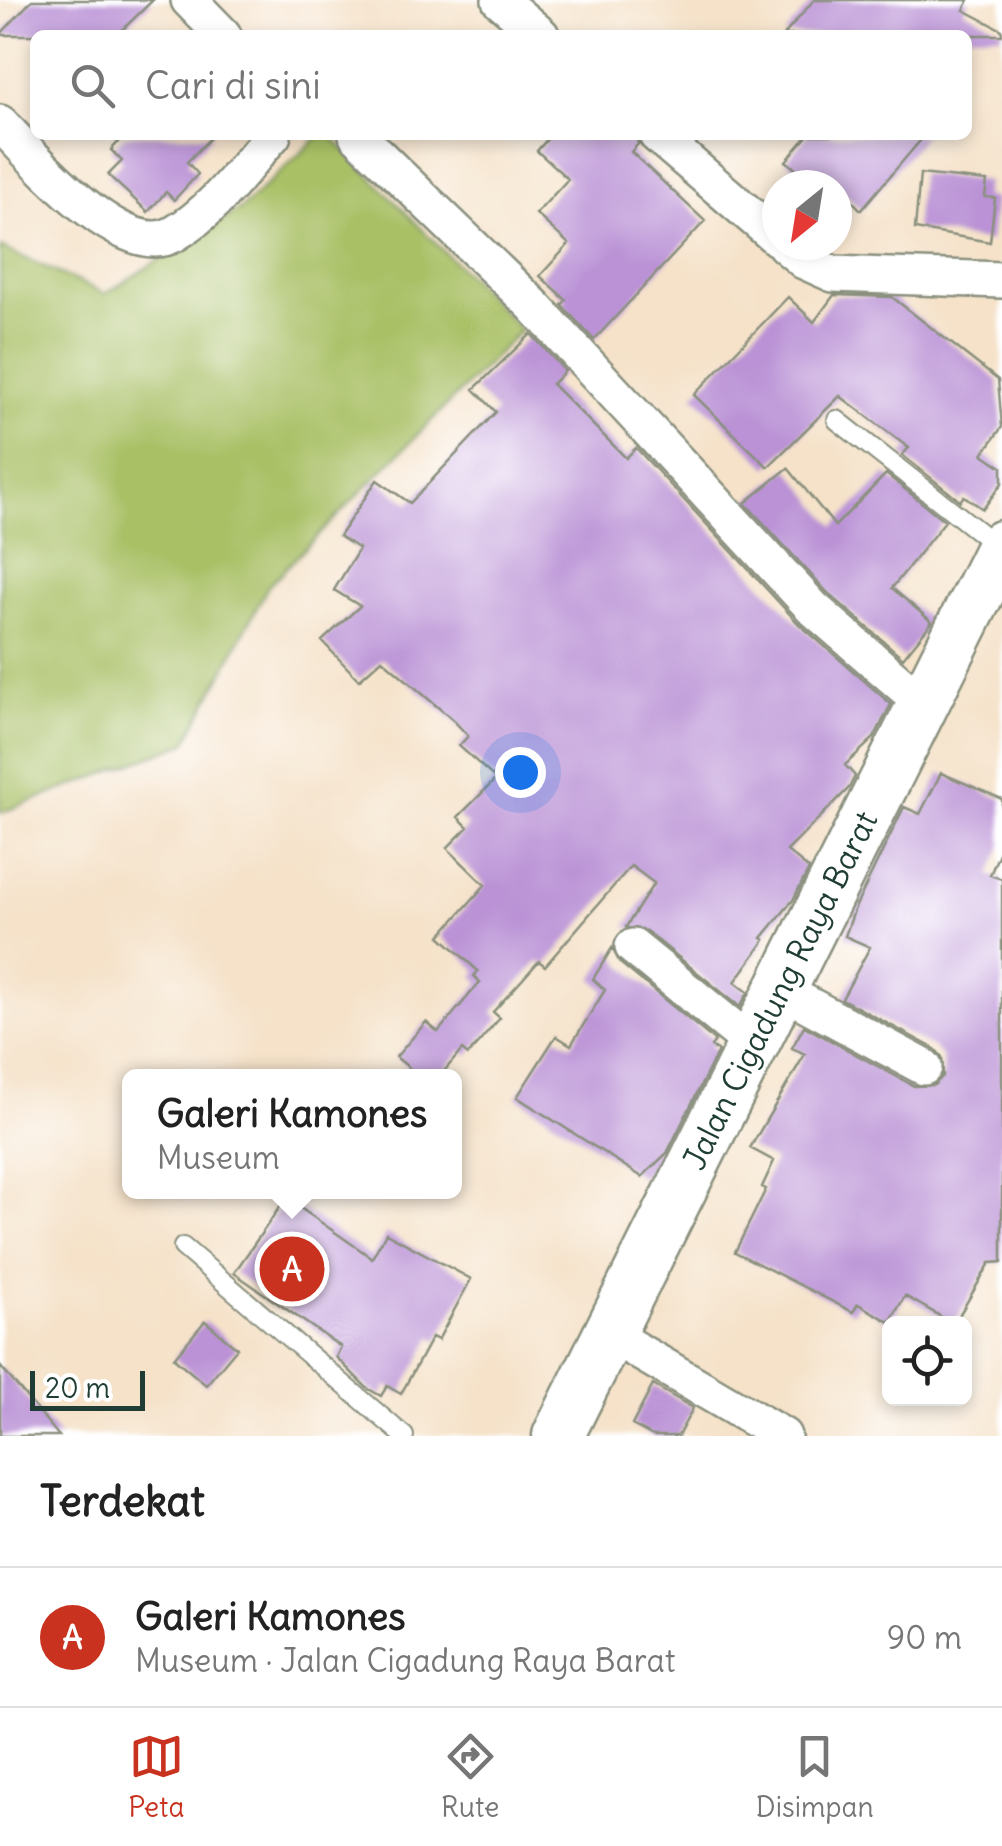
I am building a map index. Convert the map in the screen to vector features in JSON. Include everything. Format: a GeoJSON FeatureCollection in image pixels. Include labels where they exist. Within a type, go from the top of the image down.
{"type":"FeatureCollection","features":[{"type":"Feature","properties":{"kind":"street"},"geometry":{"type":"LineString","coordinates":[[189,0],[218,30]]}},
{"type":"Feature","properties":{"kind":"street"},"geometry":{"type":"LineString","coordinates":[[500,0],[535,30]]}},
{"type":"Feature","properties":{"kind":"street"},"geometry":{"type":"LineString","coordinates":[[0,123],[60,185],[114,226],[146,240],[171,236],[208,209],[269,140]]}},
{"type":"Feature","properties":{"kind":"street"},"geometry":{"type":"LineString","coordinates":[[362,140],[534,306],[813,608],[926,704]]}},
{"type":"Feature","properties":{"kind":"street"},"geometry":{"type":"LineString","coordinates":[[663,140],[762,225]]}},
{"type":"Feature","properties":{"kind":"street"},"geometry":{"type":"LineString","coordinates":[[803,260],[833,274],[1002,280]]}},
{"type":"Feature","properties":{"kind":"street","name":"Jalan Cigadung Raya Barat"},"geometry":{"type":"LineString","coordinates":[[558,1436],[1001,547]]}},
{"type":"Feature","properties":{"kind":"street"},"geometry":{"type":"LineString","coordinates":[[633,947],[751,1043]]}},
{"type":"Feature","properties":{"kind":"street"},"geometry":{"type":"LineString","coordinates":[[779,989],[924,1066]]}},
{"type":"Feature","properties":{"kind":"street"},"geometry":{"type":"LineString","coordinates":[[608,1334],[783,1436]]}},
{"type":"Feature","properties":{"kind":"lane"},"geometry":{"type":"LineString","coordinates":[[837,420],[1001,547]]}},
{"type":"Feature","properties":{"kind":"lane"},"geometry":{"type":"LineString","coordinates":[[182,1247],[404,1436]]}},
{"type":"Feature","properties":{"kind":"green space"},"geometry":{"type":"Polygon","coordinates":[[[315,140],[335,140],[521,330],[268,586],[186,743],[0,813],[0,247],[105,294],[243,207],[315,140]]]}},
{"type":"Feature","properties":{"kind":"building"},"geometry":{"type":"Polygon","coordinates":[[[32,0],[153,0],[122,30],[30,30],[30,35],[0,35],[32,0]]]}},
{"type":"Feature","properties":{"kind":"building"},"geometry":{"type":"Polygon","coordinates":[[[814,0],[969,0],[964,10],[1002,30],[1002,35],[972,35],[972,30],[788,30],[814,0]]]}},
{"type":"Feature","properties":{"kind":"building"},"geometry":{"type":"Polygon","coordinates":[[[120,140],[208,140],[187,162],[198,174],[174,200],[166,192],[148,212],[108,175],[122,161],[111,150],[120,140]]]}},
{"type":"Feature","properties":{"kind":"building"},"geometry":{"type":"Polygon","coordinates":[[[547,140],[637,140],[631,152],[705,221],[594,340],[562,305],[566,300],[540,276],[569,244],[536,214],[568,179],[537,151],[547,140]]]}},
{"type":"Feature","properties":{"kind":"building"},"geometry":{"type":"Polygon","coordinates":[[[804,140],[921,140],[861,210],[852,201],[852,170],[797,170],[786,161],[804,140]]]}},
{"type":"Feature","properties":{"kind":"building"},"geometry":{"type":"Polygon","coordinates":[[[920,174],[987,181],[985,197],[995,198],[990,242],[915,229],[920,174]]]}},
{"type":"Feature","properties":{"kind":"building"},"geometry":{"type":"Polygon","coordinates":[[[834,295],[892,297],[998,380],[1002,427],[983,454],[1002,467],[1002,483],[983,509],[964,496],[960,501],[902,455],[909,448],[840,396],[768,467],[694,395],[788,297],[814,322],[834,295]]]}},
{"type":"Feature","properties":{"kind":"building"},"geometry":{"type":"Polygon","coordinates":[[[531,334],[565,371],[552,384],[626,458],[636,448],[798,623],[891,704],[874,738],[845,765],[855,776],[849,788],[787,851],[809,869],[793,900],[762,938],[765,940],[735,982],[748,992],[740,1007],[646,931],[626,927],[654,883],[631,866],[545,966],[539,961],[493,1012],[500,1018],[468,1055],[462,1050],[446,1069],[411,1069],[396,1057],[426,1022],[438,1032],[480,982],[474,976],[478,971],[440,936],[485,885],[447,848],[468,827],[458,817],[496,779],[459,746],[468,736],[454,721],[382,659],[359,680],[322,641],[360,606],[334,590],[359,549],[339,536],[377,480],[410,503],[496,412],[474,389],[531,334]]]}},
{"type":"Feature","properties":{"kind":"building"},"geometry":{"type":"Polygon","coordinates":[[[788,468],[835,526],[886,474],[945,521],[892,588],[932,622],[903,658],[828,593],[745,503],[788,468]]]}},
{"type":"Feature","properties":{"kind":"building"},"geometry":{"type":"Polygon","coordinates":[[[941,773],[1002,799],[1002,846],[990,875],[1002,879],[1002,1262],[990,1263],[959,1316],[940,1316],[905,1296],[893,1316],[882,1318],[858,1304],[853,1312],[735,1252],[766,1189],[762,1187],[774,1161],[750,1148],[805,1054],[792,1048],[804,1026],[914,1086],[934,1085],[943,1076],[942,1057],[935,1049],[842,999],[870,947],[845,936],[855,908],[904,807],[920,814],[941,773]]]}},
{"type":"Feature","properties":{"kind":"building"},"geometry":{"type":"Polygon","coordinates":[[[612,948],[620,963],[715,1041],[711,1047],[718,1051],[667,1153],[642,1177],[517,1097],[556,1036],[571,1045],[605,990],[593,979],[612,948]]]}},
{"type":"Feature","properties":{"kind":"building"},"geometry":{"type":"Polygon","coordinates":[[[287,1199],[372,1258],[386,1233],[471,1279],[438,1340],[432,1337],[401,1394],[387,1386],[381,1396],[367,1388],[336,1357],[341,1347],[234,1273],[287,1199]]]}},
{"type":"Feature","properties":{"kind":"building"},"geometry":{"type":"Polygon","coordinates":[[[205,1321],[237,1348],[206,1385],[174,1358],[205,1321]]]}},
{"type":"Feature","properties":{"kind":"building"},"geometry":{"type":"Polygon","coordinates":[[[0,1366],[59,1436],[0,1436],[0,1366]]]}},
{"type":"Feature","properties":{"kind":"building"},"geometry":{"type":"Polygon","coordinates":[[[653,1385],[693,1408],[678,1436],[653,1436],[632,1425],[653,1385]]]}},
{"type":"Feature","properties":{"kind":"place","name":"Galeri Kamones"},"geometry":{"type":"Point","coordinates":[292,1269]}}]}
